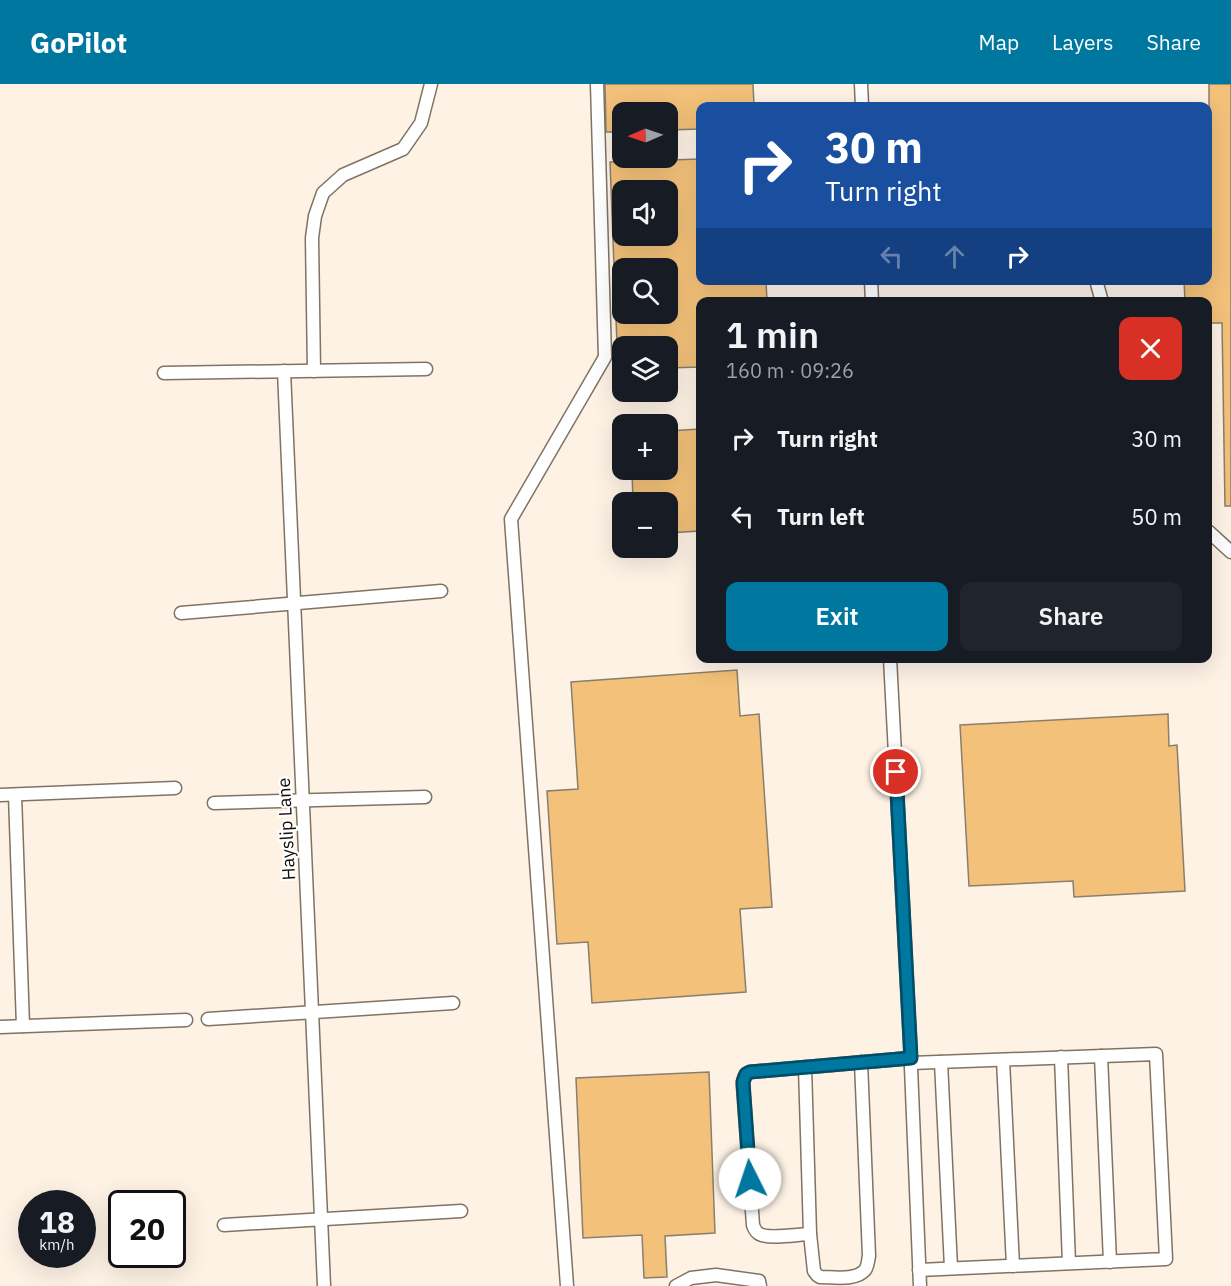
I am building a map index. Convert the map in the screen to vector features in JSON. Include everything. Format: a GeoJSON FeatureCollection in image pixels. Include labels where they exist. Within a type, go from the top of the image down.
{"type":"FeatureCollection","features":[{"type":"Feature","properties":{"kind":"lane"},"geometry":{"type":"LineString","coordinates":[[314,371],[312,238],[315,216],[323,193],[344,175],[403,149],[422,123],[431,84]]}},
{"type":"Feature","properties":{"kind":"lane"},"geometry":{"type":"LineString","coordinates":[[567,1286],[511,519],[604,357],[597,84]]}},
{"type":"Feature","properties":{"kind":"lane"},"geometry":{"type":"LineString","coordinates":[[861,84],[862,102]]}},
{"type":"Feature","properties":{"kind":"lane"},"geometry":{"type":"LineString","coordinates":[[164,373],[426,369]]}},
{"type":"Feature","properties":{"kind":"lane","name":"Hayslip Lane"},"geometry":{"type":"LineString","coordinates":[[284,371],[324,1286]]}},
{"type":"Feature","properties":{"kind":"lane"},"geometry":{"type":"LineString","coordinates":[[1212,535],[1231,552]]}},
{"type":"Feature","properties":{"kind":"lane"},"geometry":{"type":"LineString","coordinates":[[181,613],[441,591]]}},
{"type":"Feature","properties":{"kind":"lane"},"geometry":{"type":"LineString","coordinates":[[890,663],[920,1286]]}},
{"type":"Feature","properties":{"kind":"lane"},"geometry":{"type":"LineString","coordinates":[[0,795],[175,788]]}},
{"type":"Feature","properties":{"kind":"lane"},"geometry":{"type":"LineString","coordinates":[[15,795],[23,1026]]}},
{"type":"Feature","properties":{"kind":"lane"},"geometry":{"type":"LineString","coordinates":[[214,803],[425,797]]}},
{"type":"Feature","properties":{"kind":"lane"},"geometry":{"type":"LineString","coordinates":[[208,1019],[453,1003]]}},
{"type":"Feature","properties":{"kind":"lane"},"geometry":{"type":"LineString","coordinates":[[0,1027],[186,1020]]}},
{"type":"Feature","properties":{"kind":"lane"},"geometry":{"type":"LineString","coordinates":[[810,1234],[769,1236],[759,1235],[755,1231],[743,1082],[746,1074],[861,1062],[941,1062],[1156,1054],[1166,1259],[919,1270]]}},
{"type":"Feature","properties":{"kind":"lane"},"geometry":{"type":"LineString","coordinates":[[1101,1056],[1110,1262]]}},
{"type":"Feature","properties":{"kind":"lane"},"geometry":{"type":"LineString","coordinates":[[1061,1058],[1069,1263]]}},
{"type":"Feature","properties":{"kind":"lane"},"geometry":{"type":"LineString","coordinates":[[1003,1060],[1013,1266]]}},
{"type":"Feature","properties":{"kind":"lane"},"geometry":{"type":"LineString","coordinates":[[805,1067],[810,1234],[814,1271],[820,1277],[847,1277],[859,1275],[866,1269],[869,1256],[861,1062]]}},
{"type":"Feature","properties":{"kind":"lane"},"geometry":{"type":"LineString","coordinates":[[941,1062],[951,1268]]}},
{"type":"Feature","properties":{"kind":"lane"},"geometry":{"type":"LineString","coordinates":[[224,1225],[461,1211]]}},
{"type":"Feature","properties":{"kind":"lane"},"geometry":{"type":"LineString","coordinates":[[676,1286],[691,1278],[716,1275],[759,1281],[760,1286]]}},
{"type":"Feature","properties":{"kind":"building"},"geometry":{"type":"Polygon","coordinates":[[[605,84],[753,84],[754,102],[696,102],[696,129],[678,130],[678,102],[612,102],[612,132],[606,132],[605,84]]]}},
{"type":"Feature","properties":{"kind":"building"},"geometry":{"type":"Polygon","coordinates":[[[1209,84],[1231,84],[1231,506],[1225,506],[1222,323],[1212,323],[1212,297],[1185,297],[1184,285],[1212,285],[1212,102],[1209,102],[1209,84]]]}},
{"type":"Feature","properties":{"kind":"building"},"geometry":{"type":"Polygon","coordinates":[[[696,159],[696,285],[766,285],[767,297],[696,297],[696,367],[678,368],[678,336],[617,336],[616,324],[678,324],[678,258],[614,258],[613,246],[678,246],[678,180],[612,180],[612,214],[610,162],[612,162],[612,168],[678,168],[678,160],[696,159]]]}},
{"type":"Feature","properties":{"kind":"building"},"geometry":{"type":"Polygon","coordinates":[[[696,429],[696,531],[678,532],[678,492],[633,492],[632,480],[678,480],[678,430],[696,429]]]}},
{"type":"Feature","properties":{"kind":"building"},"geometry":{"type":"Polygon","coordinates":[[[737,670],[740,716],[759,714],[772,907],[740,909],[746,992],[592,1003],[588,942],[557,944],[547,791],[578,789],[571,682],[737,670]]]}},
{"type":"Feature","properties":{"kind":"building"},"geometry":{"type":"Polygon","coordinates":[[[1168,714],[1169,746],[1177,745],[1185,891],[1074,897],[1073,881],[969,886],[960,725],[1168,714]]]}},
{"type":"Feature","properties":{"kind":"building"},"geometry":{"type":"Polygon","coordinates":[[[709,1072],[715,1233],[665,1236],[667,1277],[644,1278],[642,1235],[583,1238],[576,1078],[709,1072]]]}},
{"type":"Feature","properties":{"kind":"route"},"geometry":{"type":"LineString","coordinates":[[750,1179],[743,1082],[746,1074],[911,1058],[896,772]]}}]}
